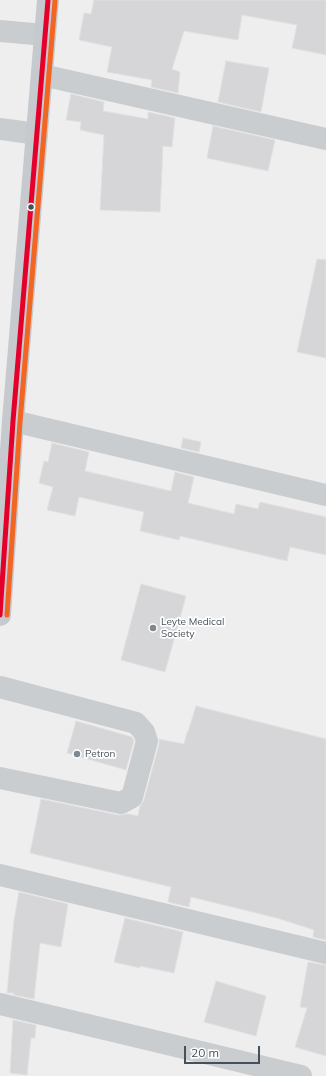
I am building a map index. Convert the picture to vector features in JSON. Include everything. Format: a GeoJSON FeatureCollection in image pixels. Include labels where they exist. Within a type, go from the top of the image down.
{"type":"FeatureCollection","features":[{"type":"Feature","properties":{"kind":"main road"},"geometry":{"type":"LineString","coordinates":[[0,615],[4,507],[13,421],[48,0]]}},
{"type":"Feature","properties":{"kind":"street"},"geometry":{"type":"LineString","coordinates":[[0,31],[45,35]]}},
{"type":"Feature","properties":{"kind":"street"},"geometry":{"type":"LineString","coordinates":[[42,75],[326,140]]}},
{"type":"Feature","properties":{"kind":"street"},"geometry":{"type":"LineString","coordinates":[[0,130],[37,134]]}},
{"type":"Feature","properties":{"kind":"street"},"geometry":{"type":"LineString","coordinates":[[13,421],[326,495]]}},
{"type":"Feature","properties":{"kind":"street"},"geometry":{"type":"LineString","coordinates":[[0,687],[136,723],[144,732],[147,742],[132,797],[121,803],[0,778]]}},
{"type":"Feature","properties":{"kind":"street"},"geometry":{"type":"LineString","coordinates":[[0,875],[326,953]]}},
{"type":"Feature","properties":{"kind":"street"},"geometry":{"type":"LineString","coordinates":[[0,1004],[301,1076]]}},
{"type":"Feature","properties":{"kind":"building"},"geometry":{"type":"Polygon","coordinates":[[[94,0],[326,0],[326,55],[292,48],[297,25],[242,15],[238,40],[184,31],[172,69],[180,72],[178,93],[151,87],[152,80],[107,72],[112,47],[79,40],[84,13],[91,14],[94,0]]]}},
{"type":"Feature","properties":{"kind":"building"},"geometry":{"type":"Polygon","coordinates":[[[226,61],[269,68],[261,112],[218,102],[226,61]]]}},
{"type":"Feature","properties":{"kind":"building"},"geometry":{"type":"Polygon","coordinates":[[[71,94],[104,102],[103,111],[148,119],[148,112],[175,118],[172,147],[163,146],[160,212],[100,210],[104,135],[80,130],[81,122],[66,120],[71,94]]]}},
{"type":"Feature","properties":{"kind":"building"},"geometry":{"type":"Polygon","coordinates":[[[213,126],[275,140],[268,171],[207,158],[213,126]]]}},
{"type":"Feature","properties":{"kind":"building"},"geometry":{"type":"Polygon","coordinates":[[[317,259],[326,260],[326,358],[297,352],[317,259]]]}},
{"type":"Feature","properties":{"kind":"building"},"geometry":{"type":"Polygon","coordinates":[[[183,438],[201,442],[199,452],[181,448],[183,438]]]}},
{"type":"Feature","properties":{"kind":"building"},"geometry":{"type":"Polygon","coordinates":[[[52,443],[89,452],[85,471],[171,491],[175,472],[194,477],[188,503],[234,514],[236,504],[258,509],[260,502],[326,517],[326,555],[290,547],[287,561],[180,536],[179,540],[140,531],[144,512],[79,497],[75,516],[47,510],[53,487],[39,483],[44,461],[48,462],[52,443]]]}},
{"type":"Feature","properties":{"kind":"building","name":"Leyte Medical Society"},"geometry":{"type":"Polygon","coordinates":[[[141,584],[186,596],[165,672],[121,660],[141,584]]]}},
{"type":"Feature","properties":{"kind":"building"},"geometry":{"type":"Polygon","coordinates":[[[196,706],[326,739],[326,940],[313,937],[314,930],[277,918],[191,897],[189,907],[168,902],[171,887],[30,853],[41,799],[118,815],[128,814],[138,816],[140,806],[144,800],[159,739],[184,744],[196,706]]]}},
{"type":"Feature","properties":{"kind":"building"},"geometry":{"type":"Polygon","coordinates":[[[76,721],[132,737],[134,741],[126,770],[67,753],[76,721]]]}},
{"type":"Feature","properties":{"kind":"building"},"geometry":{"type":"Polygon","coordinates":[[[19,892],[68,904],[61,947],[40,943],[34,999],[14,995],[14,993],[7,993],[14,920],[19,892]]]}},
{"type":"Feature","properties":{"kind":"building"},"geometry":{"type":"Polygon","coordinates":[[[125,918],[183,932],[174,973],[140,966],[140,968],[114,962],[125,918]]]}},
{"type":"Feature","properties":{"kind":"building"},"geometry":{"type":"Polygon","coordinates":[[[308,962],[326,965],[326,1056],[295,1047],[307,1008],[300,1007],[308,962]]]}},
{"type":"Feature","properties":{"kind":"building"},"geometry":{"type":"Polygon","coordinates":[[[216,981],[266,996],[256,1036],[204,1022],[216,981]]]}},
{"type":"Feature","properties":{"kind":"building"},"geometry":{"type":"Polygon","coordinates":[[[13,1020],[36,1025],[35,1038],[31,1038],[27,1075],[10,1073],[13,1020]]]}},
{"type":"Feature","properties":{"kind":"transit line"},"geometry":{"type":"LineString","coordinates":[[0,615],[13,421],[48,0]]}},
{"type":"Feature","properties":{"kind":"transit line"},"geometry":{"type":"LineString","coordinates":[[7,615],[20,422],[55,1]]}},
{"type":"Feature","properties":{"kind":"place","name":"Leyte Medical Society"},"geometry":{"type":"Point","coordinates":[153,628]}},
{"type":"Feature","properties":{"kind":"place","name":"Petron"},"geometry":{"type":"Point","coordinates":[77,754]}}]}
